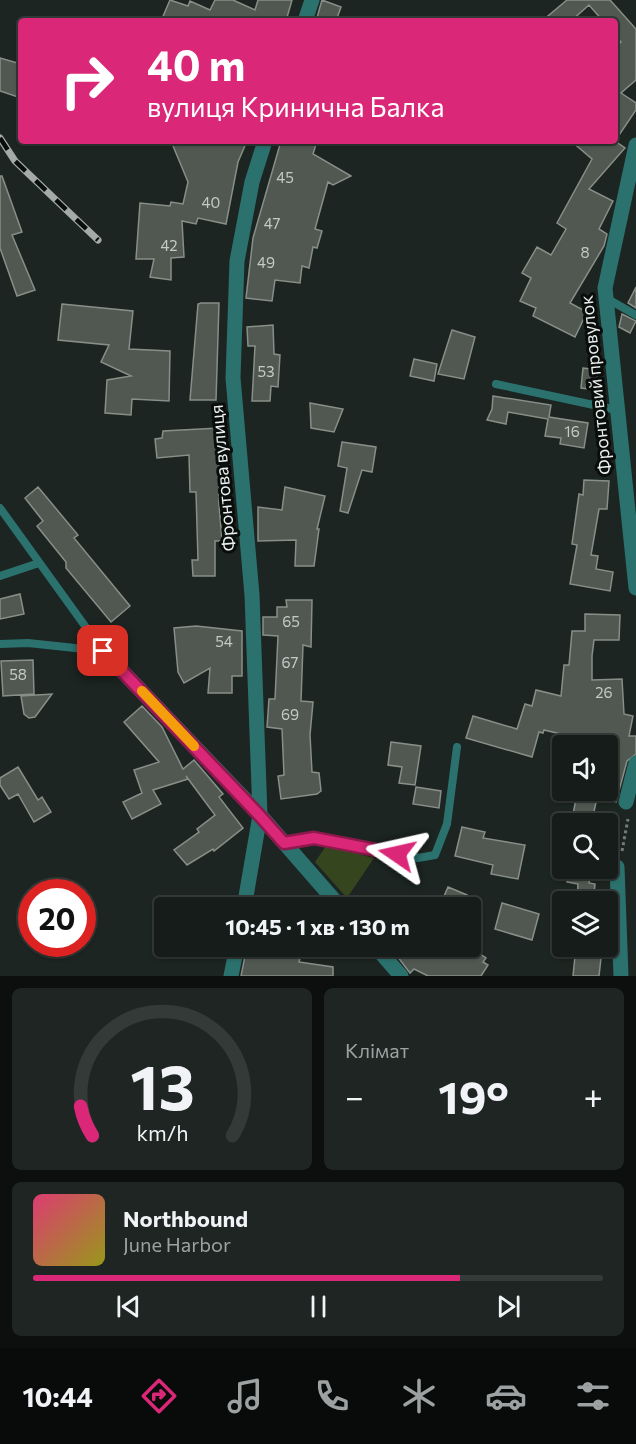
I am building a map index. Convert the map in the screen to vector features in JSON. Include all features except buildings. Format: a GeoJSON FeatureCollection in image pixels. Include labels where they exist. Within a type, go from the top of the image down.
{"type":"FeatureCollection","features":[{"type":"Feature","properties":{"kind":"street"},"geometry":{"type":"LineString","coordinates":[[306,18],[312,0]]}},
{"type":"Feature","properties":{"kind":"street","name":"Фронтова вулиця"},"geometry":{"type":"LineString","coordinates":[[246,897],[260,816],[252,595],[233,378],[237,261],[252,182],[264,144]]}},
{"type":"Feature","properties":{"kind":"street","name":"Фронтовий провулок"},"geometry":{"type":"LineString","coordinates":[[636,145],[605,288],[636,588]]}},
{"type":"Feature","properties":{"kind":"street"},"geometry":{"type":"LineString","coordinates":[[103,651],[260,816],[331,897]]}},
{"type":"Feature","properties":{"kind":"street"},"geometry":{"type":"LineString","coordinates":[[626,802],[636,764]]}},
{"type":"Feature","properties":{"kind":"street"},"geometry":{"type":"LineString","coordinates":[[617,879],[621,976]]}},
{"type":"Feature","properties":{"kind":"street"},"geometry":{"type":"LineString","coordinates":[[231,976],[235,957]]}},
{"type":"Feature","properties":{"kind":"street"},"geometry":{"type":"LineString","coordinates":[[385,957],[401,976]]}},
{"type":"Feature","properties":{"kind":"lane"},"geometry":{"type":"LineString","coordinates":[[606,298],[636,315]]}},
{"type":"Feature","properties":{"kind":"lane"},"geometry":{"type":"LineString","coordinates":[[496,384],[616,410]]}},
{"type":"Feature","properties":{"kind":"lane"},"geometry":{"type":"LineString","coordinates":[[0,508],[103,651]]}},
{"type":"Feature","properties":{"kind":"lane"},"geometry":{"type":"LineString","coordinates":[[0,576],[39,562]]}},
{"type":"Feature","properties":{"kind":"lane"},"geometry":{"type":"LineString","coordinates":[[0,644],[28,643],[103,651]]}},
{"type":"Feature","properties":{"kind":"lane"},"geometry":{"type":"LineString","coordinates":[[284,843],[314,838],[418,858],[435,855],[447,824],[457,747]]}},
{"type":"Feature","properties":{"kind":"path"},"geometry":{"type":"LineString","coordinates":[[618,862],[628,816],[626,802]]}},
{"type":"Feature","properties":{"kind":"green space"},"geometry":{"type":"Polygon","coordinates":[[[326,846],[374,858],[348,897],[315,862],[326,846]]]}},
{"type":"Feature","properties":{"kind":"railway"},"geometry":{"type":"LineString","coordinates":[[0,138],[15,161],[98,240]]}},
{"type":"Feature","properties":{"kind":"slow traffic"},"geometry":{"type":"LineString","coordinates":[[142,691],[194,746]]}},
{"type":"Feature","properties":{"kind":"route"},"geometry":{"type":"LineString","coordinates":[[103,651],[284,843],[314,838],[397,854]]}}]}
